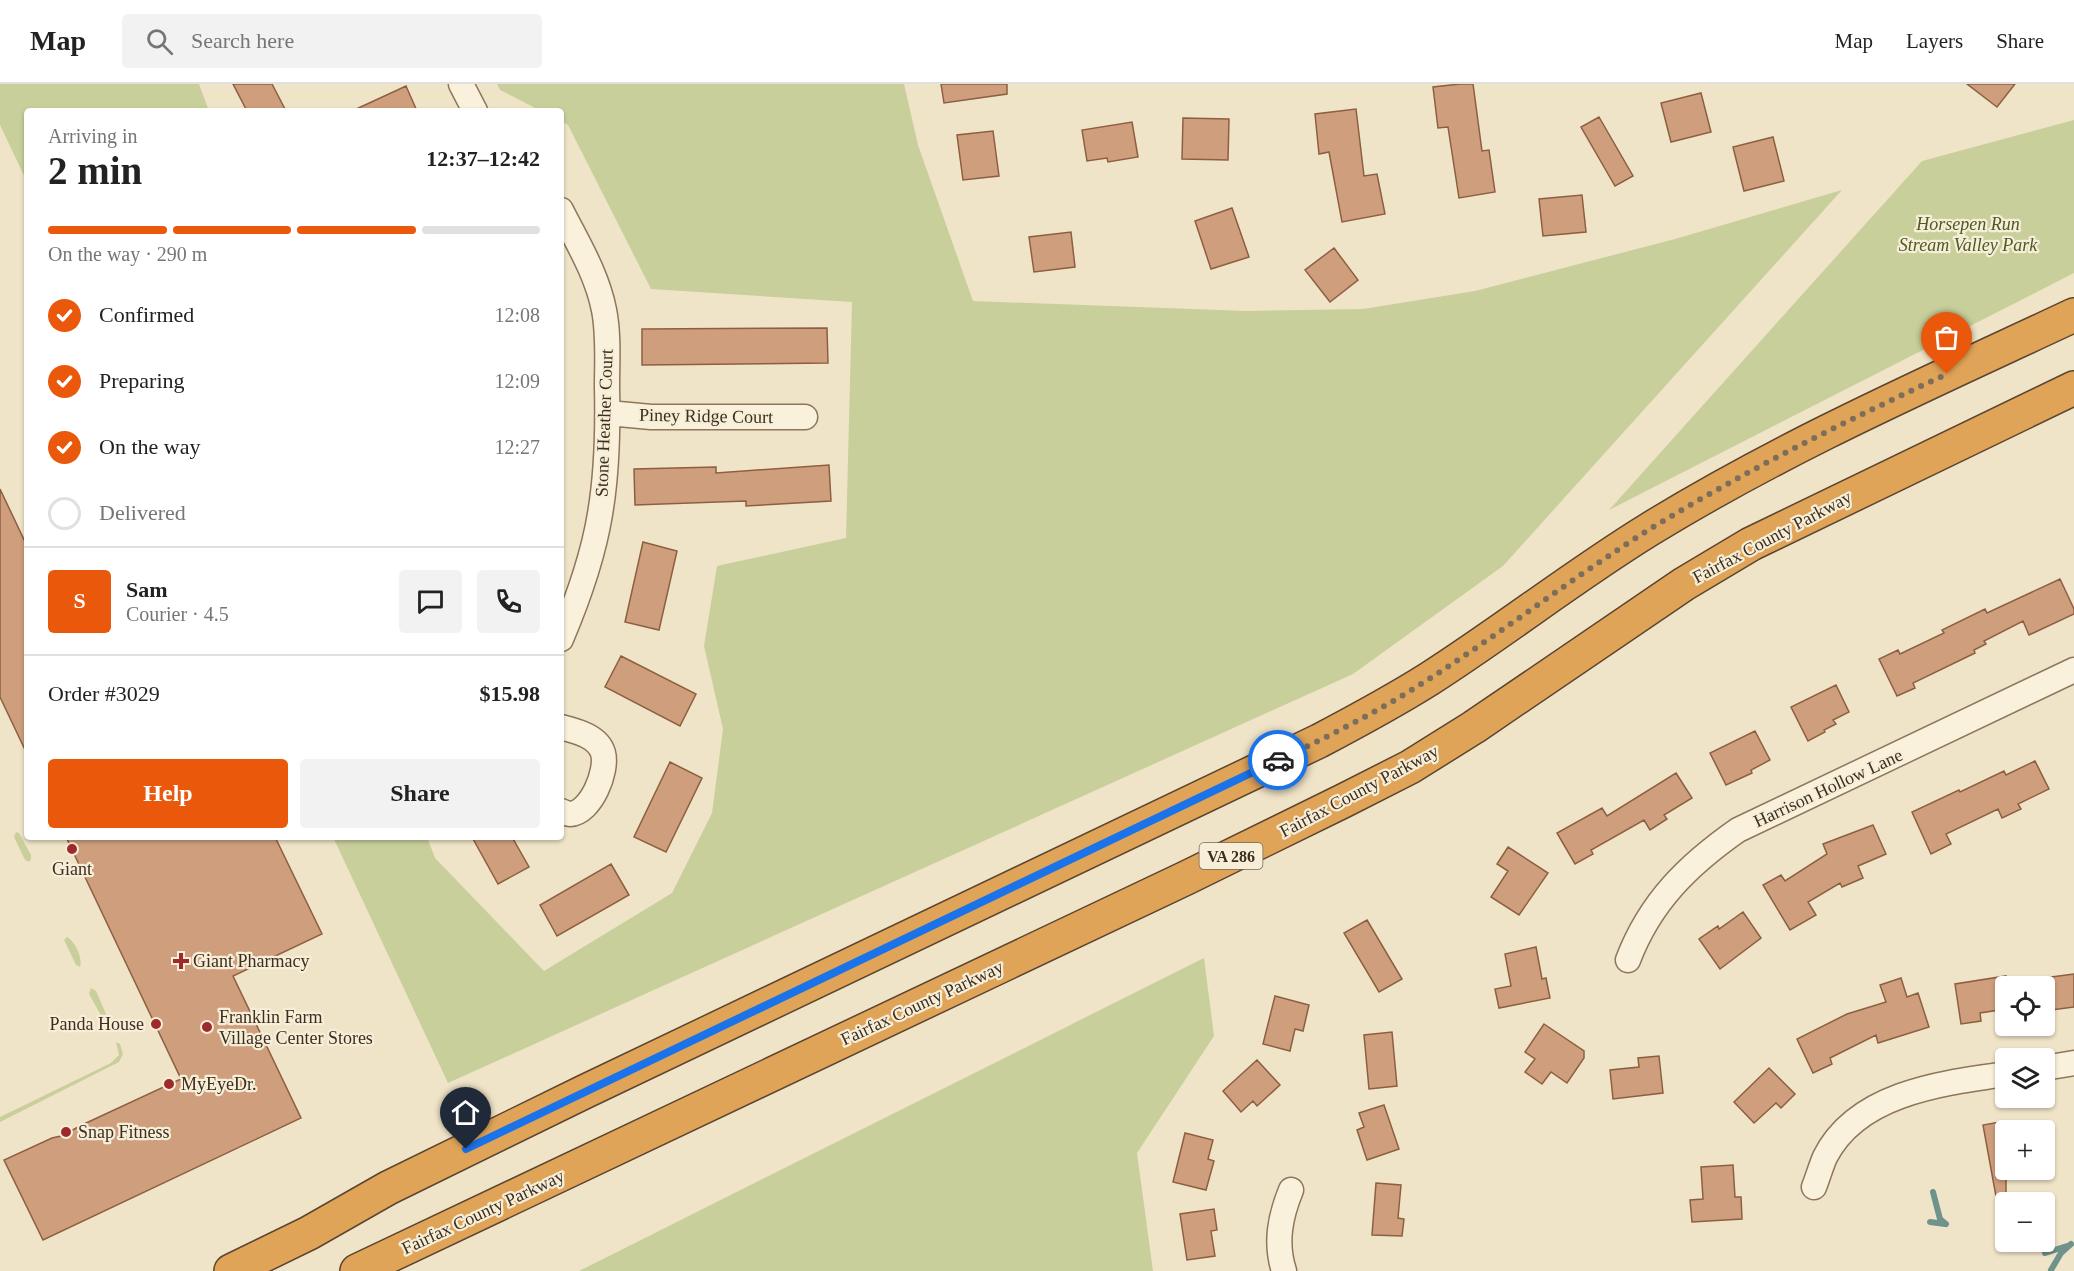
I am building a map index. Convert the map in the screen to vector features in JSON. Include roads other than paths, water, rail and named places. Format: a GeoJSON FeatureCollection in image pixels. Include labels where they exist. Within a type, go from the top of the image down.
{"type":"FeatureCollection","features":[{"type":"Feature","properties":{"kind":"highway"},"geometry":{"type":"LineString","coordinates":[[231,1271],[309,1233],[388,1188],[574,1097],[1366,717],[1430,678],[1648,530],[1728,482],[1863,414],[2074,315]]}},
{"type":"Feature","properties":{"kind":"highway","name":"Fairfax County Parkway"},"geometry":{"type":"LineString","coordinates":[[357,1271],[1154,894],[1410,767],[1474,727],[1684,584],[1751,544],[2074,388]]}},
{"type":"Feature","properties":{"kind":"street"},"geometry":{"type":"LineString","coordinates":[[461,84],[473,108]]}},
{"type":"Feature","properties":{"kind":"street","name":"Stone Heather Court"},"geometry":{"type":"LineString","coordinates":[[564,216],[595,279],[604,310],[608,413],[601,512],[596,539],[564,632]]}},
{"type":"Feature","properties":{"kind":"street","name":"Piney Ridge Court"},"geometry":{"type":"LineString","coordinates":[[608,413],[651,417],[805,417]]}},
{"type":"Feature","properties":{"kind":"street","name":"Harrison Hollow Lane"},"geometry":{"type":"LineString","coordinates":[[1628,960],[1654,909],[1678,879],[1706,853],[1738,830],[2074,670]]}},
{"type":"Feature","properties":{"kind":"street"},"geometry":{"type":"LineString","coordinates":[[564,728],[583,734],[596,743],[603,754],[602,771],[597,790],[590,802],[571,814],[564,813]]}},
{"type":"Feature","properties":{"kind":"street"},"geometry":{"type":"LineString","coordinates":[[2055,1066],[2074,1063]]}},
{"type":"Feature","properties":{"kind":"street"},"geometry":{"type":"LineString","coordinates":[[1814,1187],[1825,1157],[1840,1135],[1859,1116],[1882,1103],[1914,1091],[1995,1076]]}},
{"type":"Feature","properties":{"kind":"street"},"geometry":{"type":"LineString","coordinates":[[1284,1271],[1280,1259],[1279,1235],[1283,1210],[1291,1190]]}},
{"type":"Feature","properties":{"kind":"waterway"},"geometry":{"type":"LineString","coordinates":[[1933,1192],[1940,1219],[1946,1224]]}},
{"type":"Feature","properties":{"kind":"waterway"},"geometry":{"type":"LineString","coordinates":[[1930,1222],[1945,1224]]}},
{"type":"Feature","properties":{"kind":"waterway"},"geometry":{"type":"LineString","coordinates":[[2051,1270],[2061,1253],[2071,1244]]}},
{"type":"Feature","properties":{"kind":"waterway"},"geometry":{"type":"LineString","coordinates":[[2045,1253],[2067,1246]]}},
{"type":"Feature","properties":{"kind":"place","name":"Giant"},"geometry":{"type":"Point","coordinates":[72,849]}},
{"type":"Feature","properties":{"kind":"place","name":"Giant Pharmacy"},"geometry":{"type":"Point","coordinates":[181,961]}},
{"type":"Feature","properties":{"kind":"place","name":"Panda House"},"geometry":{"type":"Point","coordinates":[156,1024]}},
{"type":"Feature","properties":{"kind":"place","name":"Franklin Farm Village Center Stores"},"geometry":{"type":"Point","coordinates":[207,1027]}},
{"type":"Feature","properties":{"kind":"place","name":"MyEyeDr."},"geometry":{"type":"Point","coordinates":[169,1084]}},
{"type":"Feature","properties":{"kind":"place","name":"Snap Fitness"},"geometry":{"type":"Point","coordinates":[66,1132]}},
{"type":"Feature","properties":{"kind":"park label","name":"Horsepen Run Stream Valley Park"},"geometry":{"type":"Point","coordinates":[1968,234]}}]}
